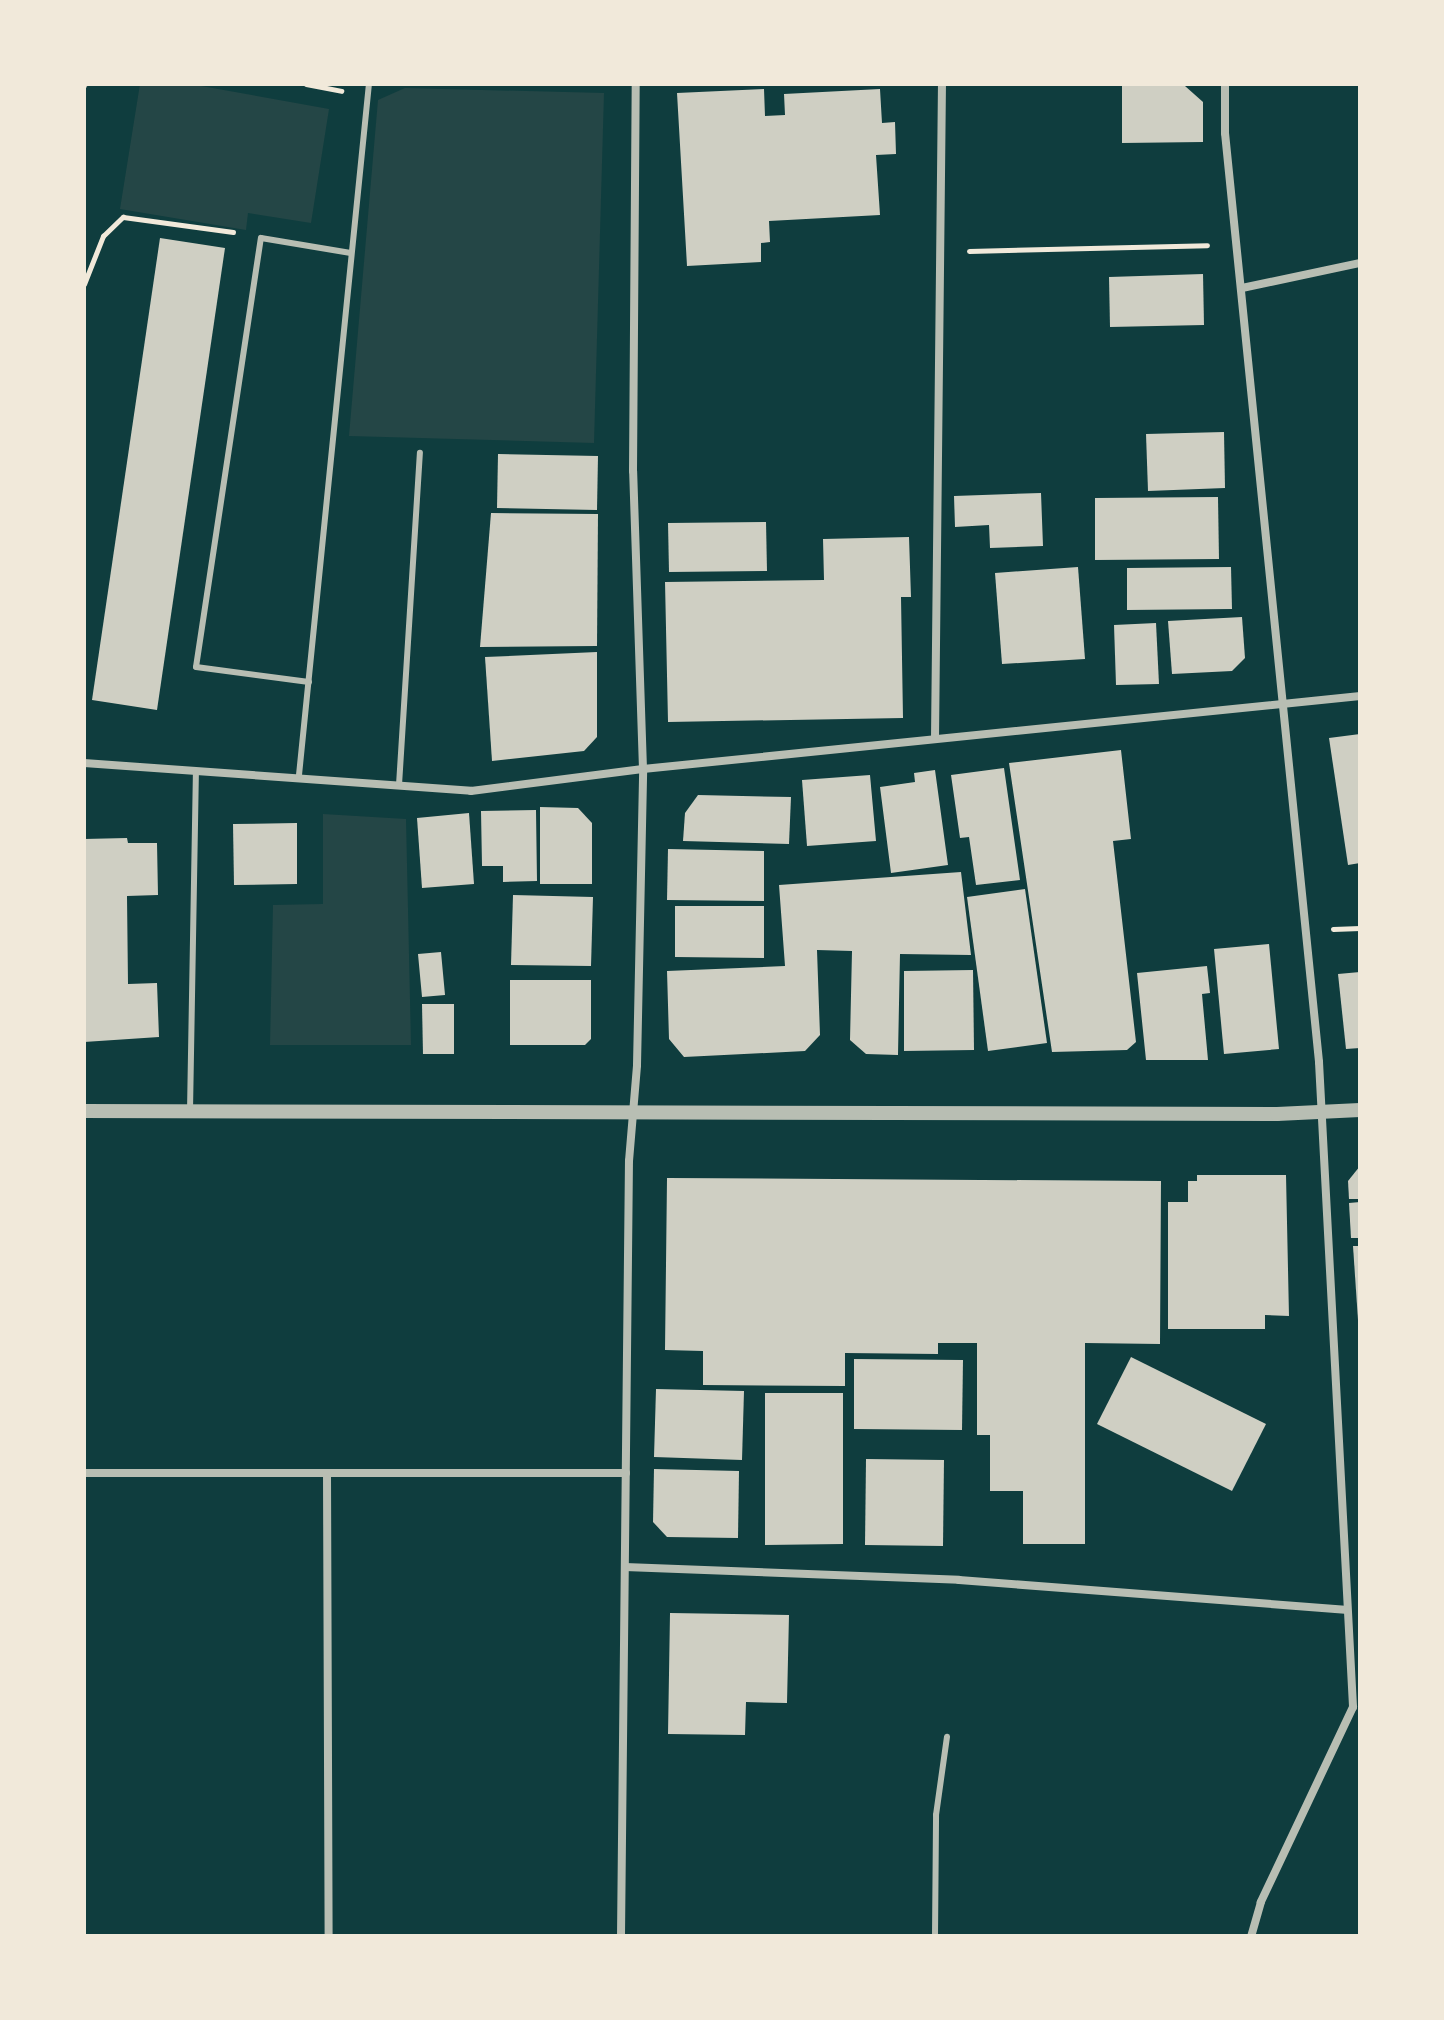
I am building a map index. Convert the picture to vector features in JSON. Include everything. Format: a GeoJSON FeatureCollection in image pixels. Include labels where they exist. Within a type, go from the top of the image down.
{"type":"FeatureCollection","features":[{"type":"Feature","properties":{"kind":"street"},"geometry":{"type":"LineString","coordinates":[[621,1936],[629,1161],[634,1110],[643,769],[633,471],[636,84]]}},
{"type":"Feature","properties":{"kind":"street"},"geometry":{"type":"LineString","coordinates":[[935,739],[942,84]]}},
{"type":"Feature","properties":{"kind":"street"},"geometry":{"type":"LineString","coordinates":[[1225,84],[1236,244],[1319,1062],[1319,1113],[1345,1610],[1353,1707],[1261,1902],[1251,1936]]}},
{"type":"Feature","properties":{"kind":"street"},"geometry":{"type":"LineString","coordinates":[[1242,288],[1360,263]]}},
{"type":"Feature","properties":{"kind":"street"},"geometry":{"type":"LineString","coordinates":[[84,763],[299,775],[471,791],[643,769],[1360,696]]}},
{"type":"Feature","properties":{"kind":"street"},"geometry":{"type":"LineString","coordinates":[[84,1111],[1319,1113],[1360,1110]]}},
{"type":"Feature","properties":{"kind":"street"},"geometry":{"type":"LineString","coordinates":[[84,1473],[626,1473]]}},
{"type":"Feature","properties":{"kind":"street"},"geometry":{"type":"LineString","coordinates":[[327,1473],[329,1936]]}},
{"type":"Feature","properties":{"kind":"street"},"geometry":{"type":"LineString","coordinates":[[625,1567],[959,1580],[1345,1610]]}},
{"type":"Feature","properties":{"kind":"lane"},"geometry":{"type":"LineString","coordinates":[[299,775],[369,84]]}},
{"type":"Feature","properties":{"kind":"lane"},"geometry":{"type":"LineString","coordinates":[[309,682],[196,667],[261,238],[351,253]]}},
{"type":"Feature","properties":{"kind":"lane"},"geometry":{"type":"LineString","coordinates":[[399,785],[420,453]]}},
{"type":"Feature","properties":{"kind":"lane"},"geometry":{"type":"LineString","coordinates":[[190,1111],[196,771]]}},
{"type":"Feature","properties":{"kind":"lane"},"geometry":{"type":"LineString","coordinates":[[935,1936],[936,1815],[947,1737]]}},
{"type":"Feature","properties":{"kind":"path"},"geometry":{"type":"LineString","coordinates":[[84,284],[103,236],[123,217],[261,238]]}},
{"type":"Feature","properties":{"kind":"path"},"geometry":{"type":"LineString","coordinates":[[939,252],[1236,244]]}},
{"type":"Feature","properties":{"kind":"shaded area"},"geometry":{"type":"Polygon","coordinates":[[[140,84],[190,84],[329,109],[311,223],[248,213],[246,230],[120,209],[140,84]]]}},
{"type":"Feature","properties":{"kind":"shaded area"},"geometry":{"type":"Polygon","coordinates":[[[405,88],[604,93],[594,443],[349,436],[378,100],[405,88]]]}},
{"type":"Feature","properties":{"kind":"shaded area"},"geometry":{"type":"Polygon","coordinates":[[[323,814],[406,819],[411,1045],[270,1045],[273,905],[323,904],[323,814]]]}},
{"type":"Feature","properties":{"kind":"building"},"geometry":{"type":"Polygon","coordinates":[[[1122,86],[1185,86],[1203,102],[1203,142],[1122,143],[1122,86]]]}},
{"type":"Feature","properties":{"kind":"building"},"geometry":{"type":"Polygon","coordinates":[[[764,89],[765,116],[785,115],[784,94],[880,89],[882,123],[895,122],[896,154],[876,155],[880,215],[769,221],[770,242],[761,243],[761,262],[687,266],[677,93],[764,89]]]}},
{"type":"Feature","properties":{"kind":"building"},"geometry":{"type":"Polygon","coordinates":[[[160,238],[225,248],[157,710],[92,700],[160,238]]]}},
{"type":"Feature","properties":{"kind":"building"},"geometry":{"type":"Polygon","coordinates":[[[1203,274],[1204,325],[1110,327],[1109,277],[1203,274]]]}},
{"type":"Feature","properties":{"kind":"building"},"geometry":{"type":"Polygon","coordinates":[[[1224,432],[1225,488],[1148,491],[1146,434],[1224,432]]]}},
{"type":"Feature","properties":{"kind":"building"},"geometry":{"type":"Polygon","coordinates":[[[498,454],[598,456],[597,510],[497,508],[498,454]]]}},
{"type":"Feature","properties":{"kind":"building"},"geometry":{"type":"Polygon","coordinates":[[[1041,493],[1043,546],[990,548],[989,525],[955,527],[954,496],[1041,493]]]}},
{"type":"Feature","properties":{"kind":"building"},"geometry":{"type":"Polygon","coordinates":[[[1218,497],[1219,559],[1095,560],[1095,498],[1218,497]]]}},
{"type":"Feature","properties":{"kind":"building"},"geometry":{"type":"Polygon","coordinates":[[[491,513],[598,514],[597,646],[480,647],[491,513]]]}},
{"type":"Feature","properties":{"kind":"building"},"geometry":{"type":"Polygon","coordinates":[[[766,522],[767,571],[669,572],[668,523],[766,522]]]}},
{"type":"Feature","properties":{"kind":"building"},"geometry":{"type":"Polygon","coordinates":[[[909,537],[911,597],[901,597],[903,718],[668,722],[665,582],[824,580],[823,539],[909,537]]]}},
{"type":"Feature","properties":{"kind":"building"},"geometry":{"type":"Polygon","coordinates":[[[1078,567],[1085,659],[1002,664],[995,573],[1078,567]]]}},
{"type":"Feature","properties":{"kind":"building"},"geometry":{"type":"Polygon","coordinates":[[[1231,567],[1232,609],[1127,610],[1127,568],[1231,567]]]}},
{"type":"Feature","properties":{"kind":"building"},"geometry":{"type":"Polygon","coordinates":[[[1242,617],[1245,658],[1232,671],[1172,674],[1168,621],[1242,617]]]}},
{"type":"Feature","properties":{"kind":"building"},"geometry":{"type":"Polygon","coordinates":[[[1156,623],[1159,684],[1116,685],[1114,625],[1156,623]]]}},
{"type":"Feature","properties":{"kind":"building"},"geometry":{"type":"Polygon","coordinates":[[[597,652],[597,737],[584,751],[492,761],[485,657],[597,652]]]}},
{"type":"Feature","properties":{"kind":"building"},"geometry":{"type":"Polygon","coordinates":[[[1360,734],[1360,863],[1348,865],[1329,738],[1360,734]]]}},
{"type":"Feature","properties":{"kind":"building"},"geometry":{"type":"Polygon","coordinates":[[[1121,750],[1131,839],[1113,841],[1136,1042],[1127,1050],[1052,1052],[1009,763],[1121,750]]]}},
{"type":"Feature","properties":{"kind":"building"},"geometry":{"type":"Polygon","coordinates":[[[1004,768],[1020,880],[976,885],[969,837],[960,838],[951,775],[1004,768]]]}},
{"type":"Feature","properties":{"kind":"building"},"geometry":{"type":"Polygon","coordinates":[[[935,770],[948,865],[891,873],[880,787],[915,782],[914,773],[935,770]]]}},
{"type":"Feature","properties":{"kind":"building"},"geometry":{"type":"Polygon","coordinates":[[[870,775],[876,841],[807,846],[802,780],[870,775]]]}},
{"type":"Feature","properties":{"kind":"building"},"geometry":{"type":"Polygon","coordinates":[[[698,795],[791,797],[789,844],[683,841],[685,813],[698,795]]]}},
{"type":"Feature","properties":{"kind":"building"},"geometry":{"type":"Polygon","coordinates":[[[540,807],[578,808],[592,823],[592,884],[540,884],[540,807]]]}},
{"type":"Feature","properties":{"kind":"building"},"geometry":{"type":"Polygon","coordinates":[[[536,810],[537,881],[503,882],[503,866],[482,866],[481,811],[536,810]]]}},
{"type":"Feature","properties":{"kind":"building"},"geometry":{"type":"Polygon","coordinates":[[[469,813],[474,884],[422,888],[417,818],[469,813]]]}},
{"type":"Feature","properties":{"kind":"building"},"geometry":{"type":"Polygon","coordinates":[[[297,823],[297,884],[234,885],[233,824],[297,823]]]}},
{"type":"Feature","properties":{"kind":"building"},"geometry":{"type":"Polygon","coordinates":[[[127,838],[128,843],[157,843],[158,895],[127,896],[128,984],[157,983],[159,1037],[84,1042],[84,839],[127,838]]]}},
{"type":"Feature","properties":{"kind":"building"},"geometry":{"type":"Polygon","coordinates":[[[668,849],[764,851],[764,901],[667,900],[668,849]]]}},
{"type":"Feature","properties":{"kind":"building"},"geometry":{"type":"Polygon","coordinates":[[[961,872],[971,955],[900,954],[898,1055],[866,1054],[850,1040],[852,951],[817,950],[820,1035],[805,1051],[684,1057],[669,1039],[667,971],[785,966],[779,885],[961,872]]]}},
{"type":"Feature","properties":{"kind":"building"},"geometry":{"type":"Polygon","coordinates":[[[1025,889],[1047,1043],[988,1051],[967,897],[1025,889]]]}},
{"type":"Feature","properties":{"kind":"building"},"geometry":{"type":"Polygon","coordinates":[[[513,895],[593,897],[591,966],[511,965],[513,895]]]}},
{"type":"Feature","properties":{"kind":"building"},"geometry":{"type":"Polygon","coordinates":[[[675,906],[764,906],[764,958],[675,957],[675,906]]]}},
{"type":"Feature","properties":{"kind":"building"},"geometry":{"type":"Polygon","coordinates":[[[1269,944],[1279,1049],[1224,1054],[1214,949],[1269,944]]]}},
{"type":"Feature","properties":{"kind":"building"},"geometry":{"type":"Polygon","coordinates":[[[441,952],[445,995],[422,997],[418,954],[441,952]]]}},
{"type":"Feature","properties":{"kind":"building"},"geometry":{"type":"Polygon","coordinates":[[[1207,966],[1210,993],[1202,994],[1208,1060],[1146,1060],[1137,973],[1207,966]]]}},
{"type":"Feature","properties":{"kind":"building"},"geometry":{"type":"Polygon","coordinates":[[[973,970],[974,1050],[904,1051],[904,971],[973,970]]]}},
{"type":"Feature","properties":{"kind":"building"},"geometry":{"type":"Polygon","coordinates":[[[1360,972],[1360,1048],[1346,1049],[1338,974],[1360,972]]]}},
{"type":"Feature","properties":{"kind":"building"},"geometry":{"type":"Polygon","coordinates":[[[510,980],[591,980],[591,1039],[585,1045],[510,1045],[510,980]]]}},
{"type":"Feature","properties":{"kind":"building"},"geometry":{"type":"Polygon","coordinates":[[[422,1004],[454,1004],[454,1054],[423,1054],[422,1004]]]}},
{"type":"Feature","properties":{"kind":"building"},"geometry":{"type":"Polygon","coordinates":[[[1360,1166],[1360,1199],[1349,1199],[1348,1181],[1360,1166]]]}},
{"type":"Feature","properties":{"kind":"building"},"geometry":{"type":"Polygon","coordinates":[[[1197,1175],[1286,1175],[1289,1316],[1265,1315],[1265,1329],[1168,1329],[1168,1202],[1188,1202],[1188,1181],[1197,1181],[1197,1175]]]}},
{"type":"Feature","properties":{"kind":"building"},"geometry":{"type":"Polygon","coordinates":[[[667,1178],[1161,1181],[1160,1344],[1085,1343],[1085,1544],[1023,1544],[1023,1491],[990,1491],[990,1435],[977,1435],[977,1343],[938,1343],[938,1354],[845,1353],[845,1386],[703,1385],[703,1351],[665,1350],[667,1178]]]}},
{"type":"Feature","properties":{"kind":"building"},"geometry":{"type":"Polygon","coordinates":[[[1360,1202],[1360,1238],[1351,1238],[1349,1203],[1360,1202]]]}},
{"type":"Feature","properties":{"kind":"building"},"geometry":{"type":"Polygon","coordinates":[[[1353,1246],[1360,1246],[1360,1320],[1358,1320],[1353,1246]]]}},
{"type":"Feature","properties":{"kind":"building"},"geometry":{"type":"Polygon","coordinates":[[[1131,1357],[1266,1424],[1232,1491],[1097,1424],[1131,1357]]]}},
{"type":"Feature","properties":{"kind":"building"},"geometry":{"type":"Polygon","coordinates":[[[854,1359],[963,1360],[962,1430],[854,1429],[854,1359]]]}},
{"type":"Feature","properties":{"kind":"building"},"geometry":{"type":"Polygon","coordinates":[[[656,1389],[744,1391],[742,1460],[654,1457],[656,1389]]]}},
{"type":"Feature","properties":{"kind":"building"},"geometry":{"type":"Polygon","coordinates":[[[765,1393],[843,1393],[843,1544],[765,1545],[765,1393]]]}},
{"type":"Feature","properties":{"kind":"building"},"geometry":{"type":"Polygon","coordinates":[[[866,1459],[944,1460],[943,1546],[865,1545],[866,1459]]]}},
{"type":"Feature","properties":{"kind":"building"},"geometry":{"type":"Polygon","coordinates":[[[654,1469],[739,1471],[738,1538],[667,1537],[653,1522],[654,1469]]]}},
{"type":"Feature","properties":{"kind":"building"},"geometry":{"type":"Polygon","coordinates":[[[670,1613],[789,1615],[787,1703],[746,1702],[745,1735],[668,1734],[670,1613]]]}}]}
